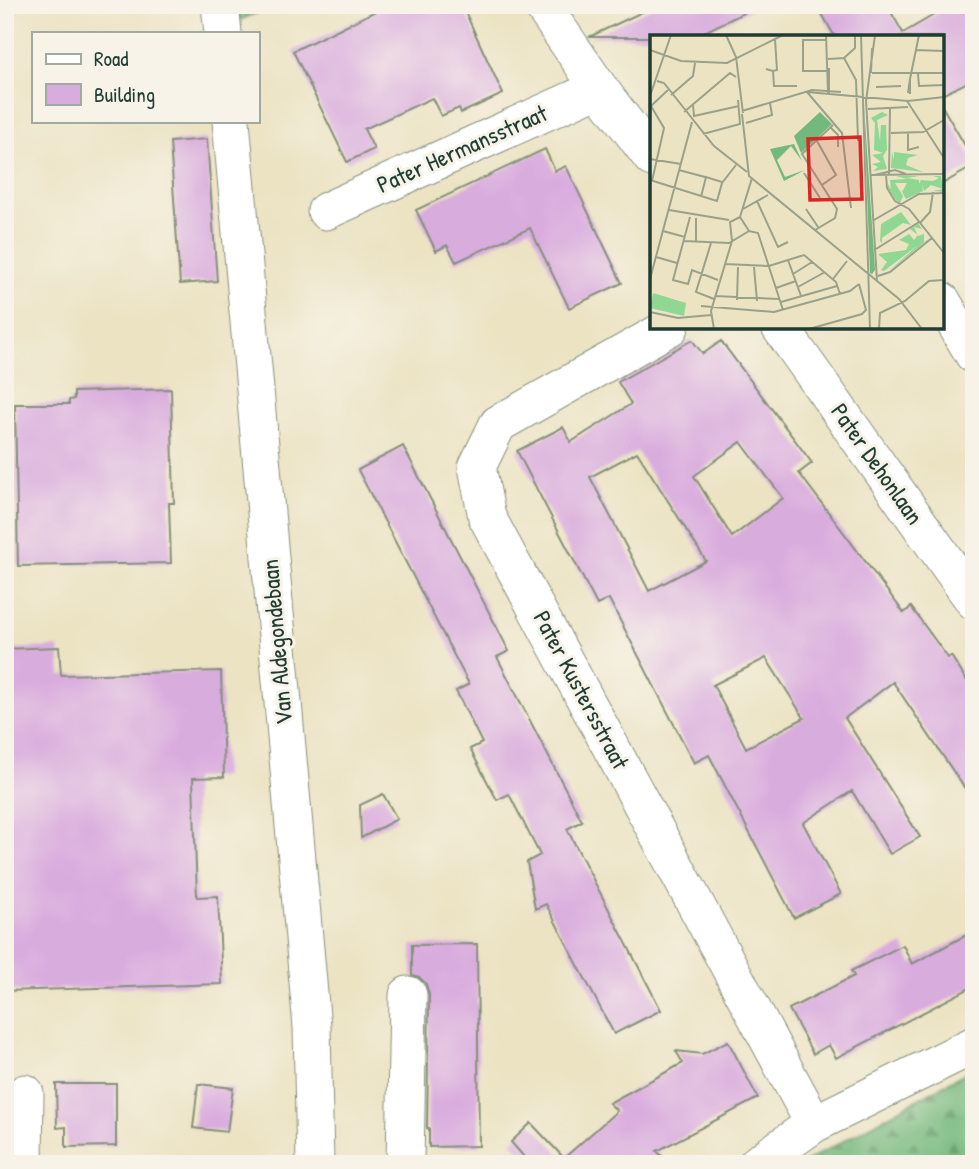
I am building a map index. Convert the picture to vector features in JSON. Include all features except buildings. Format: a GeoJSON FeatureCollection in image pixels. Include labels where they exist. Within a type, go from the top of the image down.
{"type":"FeatureCollection","features":[{"type":"Feature","properties":{"kind":"street"},"geometry":{"type":"LineString","coordinates":[[220,5],[223,32]]}},
{"type":"Feature","properties":{"kind":"street"},"geometry":{"type":"LineString","coordinates":[[542,5],[598,88],[650,155]]}},
{"type":"Feature","properties":{"kind":"street","name":"Pater Hermansstraat"},"geometry":{"type":"LineString","coordinates":[[326,211],[598,88]]}},
{"type":"Feature","properties":{"kind":"street","name":"Van Aldegondebaan"},"geometry":{"type":"LineString","coordinates":[[231,122],[312,1027],[315,1164]]}},
{"type":"Feature","properties":{"kind":"street"},"geometry":{"type":"LineString","coordinates":[[944,304],[974,355]]}},
{"type":"Feature","properties":{"kind":"street","name":"Pater Kustersstraat"},"geometry":{"type":"LineString","coordinates":[[666,329],[498,424],[477,467],[487,517],[814,1124]]}},
{"type":"Feature","properties":{"kind":"street","name":"Pater Dehonlaan"},"geometry":{"type":"LineString","coordinates":[[781,329],[974,601]]}},
{"type":"Feature","properties":{"kind":"street"},"geometry":{"type":"LineString","coordinates":[[405,1164],[408,995]]}},
{"type":"Feature","properties":{"kind":"street"},"geometry":{"type":"LineString","coordinates":[[757,1164],[814,1124],[974,1045]]}},
{"type":"Feature","properties":{"kind":"street"},"geometry":{"type":"LineString","coordinates":[[24,1164],[25,1093]]}},
{"type":"Feature","properties":{"kind":"green space"},"geometry":{"type":"Polygon","coordinates":[[[225,5],[275,5],[228,25],[225,5]]]}},
{"type":"Feature","properties":{"kind":"green space"},"geometry":{"type":"Polygon","coordinates":[[[974,1068],[974,1164],[802,1164],[974,1068]]]}}]}
